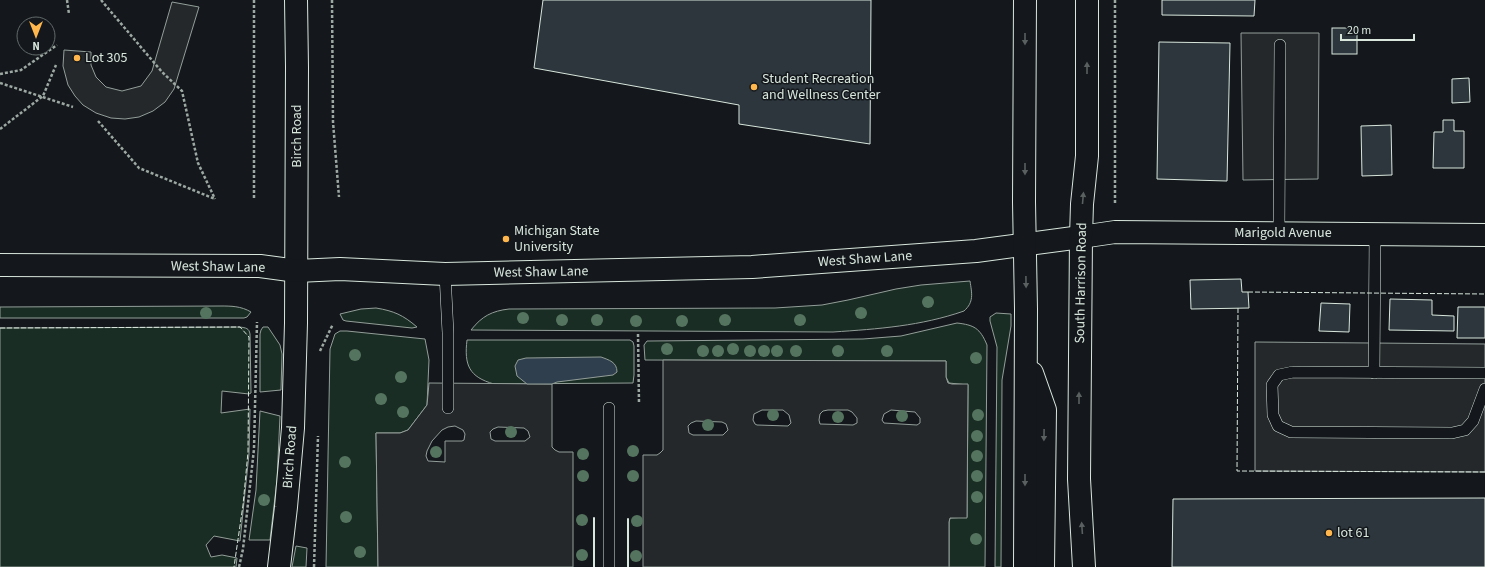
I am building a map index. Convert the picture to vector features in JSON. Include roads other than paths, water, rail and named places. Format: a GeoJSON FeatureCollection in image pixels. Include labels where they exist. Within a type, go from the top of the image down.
{"type":"FeatureCollection","features":[{"type":"Feature","properties":{"kind":"street","name":"Birch Road"},"geometry":{"type":"LineString","coordinates":[[279,567],[293,428],[297,271],[296,0]]}},
{"type":"Feature","properties":{"kind":"street"},"geometry":{"type":"LineString","coordinates":[[1025,0],[1025,567]]}},
{"type":"Feature","properties":{"kind":"street","name":"South Harrison Road"},"geometry":{"type":"LineString","coordinates":[[1084,567],[1079,479],[1081,236],[1082,204],[1087,156],[1087,0]]}},
{"type":"Feature","properties":{"kind":"street","name":"Marigold Avenue"},"geometry":{"type":"LineString","coordinates":[[1081,236],[1115,232],[1485,234]]}},
{"type":"Feature","properties":{"kind":"street","name":"West Shaw Lane"},"geometry":{"type":"LineString","coordinates":[[0,265],[260,266],[297,271],[340,270],[445,274],[752,267],[976,251],[1081,236]]}},
{"type":"Feature","properties":{"kind":"street"},"geometry":{"type":"LineString","coordinates":[[1026,357],[1045,410],[1043,567]]}},
{"type":"Feature","properties":{"kind":"lane"},"geometry":{"type":"LineString","coordinates":[[1279,233],[1280,46]]}},
{"type":"Feature","properties":{"kind":"lane"},"geometry":{"type":"LineString","coordinates":[[1374,373],[1375,234]]}},
{"type":"Feature","properties":{"kind":"lane"},"geometry":{"type":"LineString","coordinates":[[445,274],[448,333],[448,408]]}},
{"type":"Feature","properties":{"kind":"lane"},"geometry":{"type":"LineString","coordinates":[[1485,373],[1293,372],[1279,375],[1272,385],[1273,415],[1278,426],[1291,432],[1452,433],[1465,430],[1473,421],[1485,390]]}},
{"type":"Feature","properties":{"kind":"lane"},"geometry":{"type":"LineString","coordinates":[[608,408],[609,567]]}},
{"type":"Feature","properties":{"kind":"water"},"geometry":{"type":"Polygon","coordinates":[[[601,357],[610,360],[616,366],[617,372],[613,375],[557,382],[552,384],[527,384],[517,376],[515,366],[518,360],[526,358],[601,357]]]}},
{"type":"Feature","properties":{"kind":"place","name":"Lot 305"},"geometry":{"type":"Point","coordinates":[77,58]}},
{"type":"Feature","properties":{"kind":"place","name":"Student Recreation and Wellness Center"},"geometry":{"type":"Point","coordinates":[754,87]}},
{"type":"Feature","properties":{"kind":"place","name":"Michigan State University"},"geometry":{"type":"Point","coordinates":[506,239]}},
{"type":"Feature","properties":{"kind":"place","name":"lot 61"},"geometry":{"type":"Point","coordinates":[1329,533]}}]}
